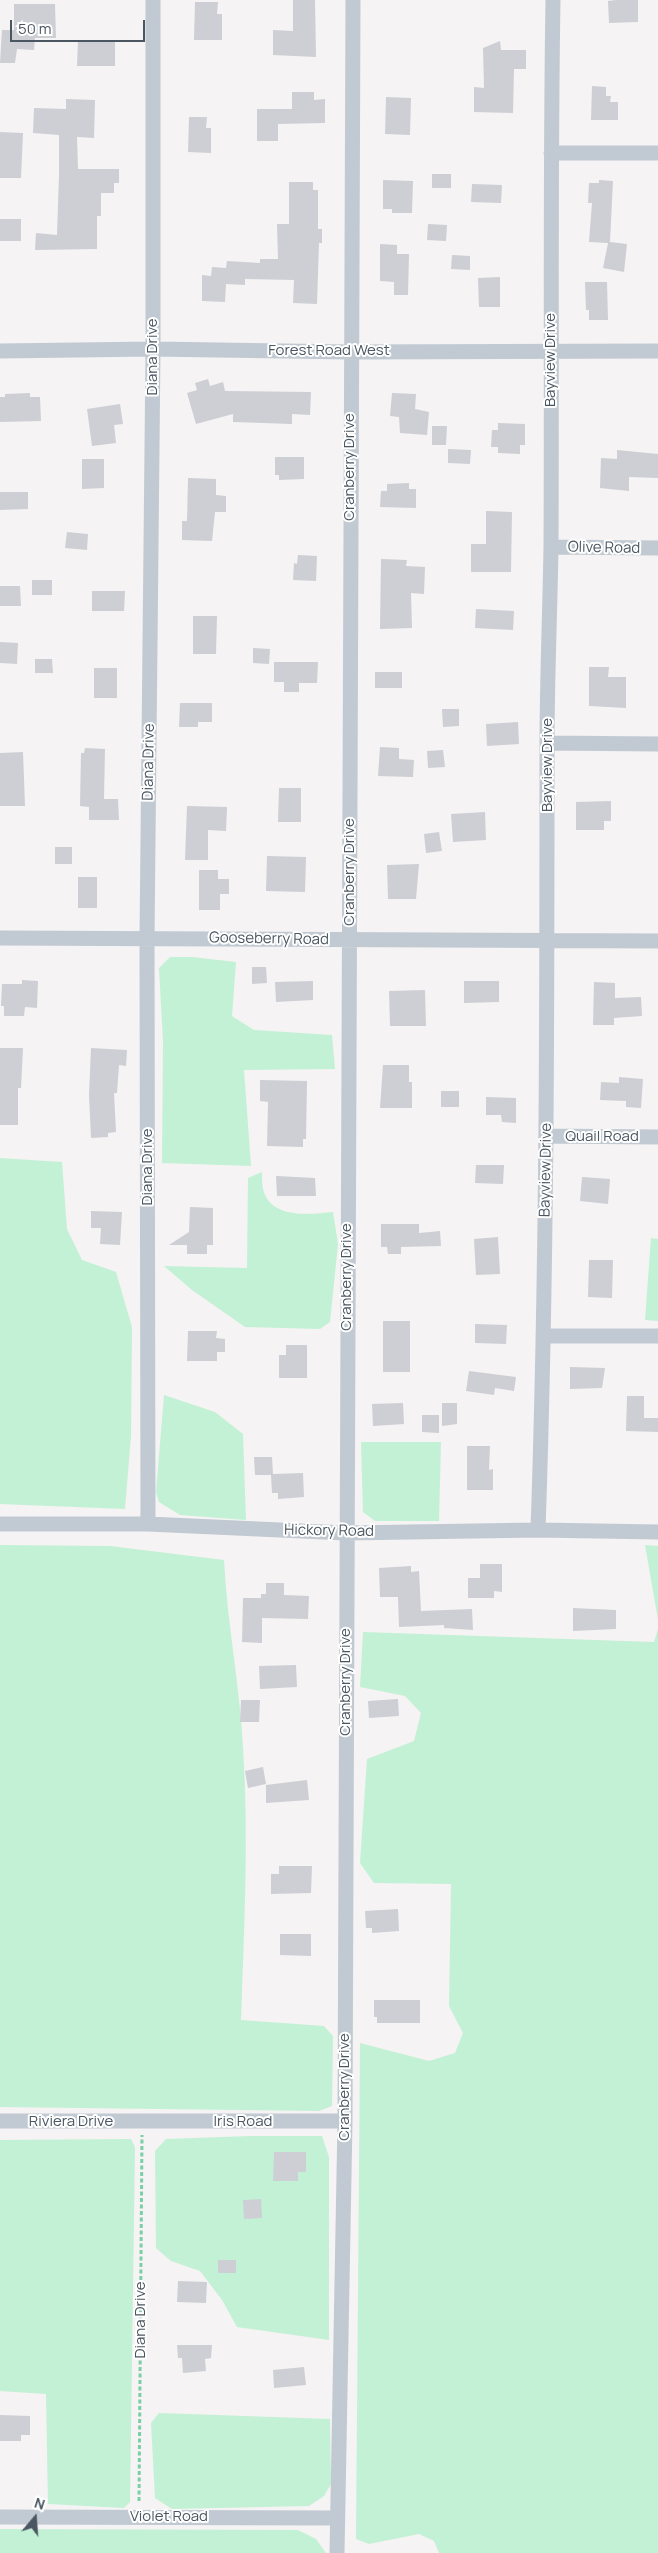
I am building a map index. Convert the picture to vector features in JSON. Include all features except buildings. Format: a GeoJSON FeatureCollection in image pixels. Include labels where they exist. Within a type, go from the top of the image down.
{"type":"FeatureCollection","features":[{"type":"Feature","properties":{"kind":"street","name":"Diana Drive"},"geometry":{"type":"LineString","coordinates":[[148,1524],[147,938],[153,349],[153,0]]}},
{"type":"Feature","properties":{"kind":"street","name":"Cranberry Drive"},"geometry":{"type":"LineString","coordinates":[[337,2553],[345,2121],[350,352],[353,0]]}},
{"type":"Feature","properties":{"kind":"street","name":"Bayview Drive"},"geometry":{"type":"LineString","coordinates":[[538,1530],[545,1336],[548,940],[547,744],[551,547],[551,152],[554,0]]}},
{"type":"Feature","properties":{"kind":"street"},"geometry":{"type":"LineString","coordinates":[[551,152],[658,153]]}},
{"type":"Feature","properties":{"kind":"street","name":"Forest Road West"},"geometry":{"type":"LineString","coordinates":[[0,350],[658,351]]}},
{"type":"Feature","properties":{"kind":"street","name":"Olive Road"},"geometry":{"type":"LineString","coordinates":[[551,547],[658,548]]}},
{"type":"Feature","properties":{"kind":"street"},"geometry":{"type":"LineString","coordinates":[[547,744],[658,744]]}},
{"type":"Feature","properties":{"kind":"street","name":"Gooseberry Road"},"geometry":{"type":"LineString","coordinates":[[0,938],[658,942]]}},
{"type":"Feature","properties":{"kind":"street","name":"Quail Road"},"geometry":{"type":"LineString","coordinates":[[547,1136],[658,1137]]}},
{"type":"Feature","properties":{"kind":"street"},"geometry":{"type":"LineString","coordinates":[[545,1336],[658,1336]]}},
{"type":"Feature","properties":{"kind":"street","name":"Hickory Road"},"geometry":{"type":"LineString","coordinates":[[0,1524],[148,1524],[346,1533],[538,1530],[658,1532]]}},
{"type":"Feature","properties":{"kind":"street","name":"Riviera Drive"},"geometry":{"type":"LineString","coordinates":[[0,2121],[142,2122]]}},
{"type":"Feature","properties":{"kind":"street","name":"Iris Road"},"geometry":{"type":"LineString","coordinates":[[142,2122],[345,2121]]}},
{"type":"Feature","properties":{"kind":"street","name":"Violet Road"},"geometry":{"type":"LineString","coordinates":[[0,2517],[337,2518]]}},
{"type":"Feature","properties":{"kind":"path","name":"Diana Drive"},"geometry":{"type":"LineString","coordinates":[[139,2517],[142,2122]]}},
{"type":"Feature","properties":{"kind":"green space"},"geometry":{"type":"Polygon","coordinates":[[[170,957],[192,957],[236,962],[232,1016],[254,1030],[332,1035],[335,1069],[244,1070],[251,1166],[162,1163],[163,1042],[159,968],[170,957]]]}},
{"type":"Feature","properties":{"kind":"green space"},"geometry":{"type":"Polygon","coordinates":[[[0,1158],[62,1162],[67,1229],[82,1260],[116,1272],[132,1327],[131,1436],[125,1509],[0,1504],[0,1158]]]}},
{"type":"Feature","properties":{"kind":"green space"},"geometry":{"type":"Polygon","coordinates":[[[262,1172],[265,1195],[270,1203],[277,1208],[306,1214],[333,1212],[338,1244],[330,1322],[320,1329],[245,1327],[192,1290],[164,1266],[247,1268],[248,1178],[262,1172]]]}},
{"type":"Feature","properties":{"kind":"green space"},"geometry":{"type":"Polygon","coordinates":[[[651,1238],[658,1239],[658,1321],[645,1320],[651,1238]]]}},
{"type":"Feature","properties":{"kind":"green space"},"geometry":{"type":"Polygon","coordinates":[[[164,1395],[215,1412],[243,1434],[246,1520],[180,1515],[159,1502],[156,1492],[164,1395]]]}},
{"type":"Feature","properties":{"kind":"green space"},"geometry":{"type":"Polygon","coordinates":[[[361,1442],[441,1442],[439,1521],[375,1521],[363,1512],[361,1442]]]}},
{"type":"Feature","properties":{"kind":"green space"},"geometry":{"type":"Polygon","coordinates":[[[0,1545],[110,1546],[224,1560],[239,1701],[245,1782],[245,1884],[241,2020],[324,2026],[333,2036],[332,2106],[319,2111],[0,2107],[0,1545]]]}},
{"type":"Feature","properties":{"kind":"green space"},"geometry":{"type":"Polygon","coordinates":[[[645,1545],[658,1546],[658,1620],[645,1545]]]}},
{"type":"Feature","properties":{"kind":"green space"},"geometry":{"type":"Polygon","coordinates":[[[658,1629],[658,2553],[439,2553],[434,2541],[419,2534],[369,2544],[356,2539],[360,2043],[429,2061],[455,2053],[463,2033],[449,2006],[451,1884],[374,1883],[360,1863],[367,1759],[414,1741],[421,1713],[405,1696],[360,1687],[363,1632],[654,1642],[658,1629]]]}},
{"type":"Feature","properties":{"kind":"green space"},"geometry":{"type":"Polygon","coordinates":[[[322,2136],[329,2157],[329,2340],[237,2327],[222,2300],[200,2271],[171,2261],[156,2248],[155,2151],[166,2139],[322,2136]]]}},
{"type":"Feature","properties":{"kind":"green space"},"geometry":{"type":"Polygon","coordinates":[[[131,2139],[135,2147],[130,2502],[124,2508],[48,2504],[46,2394],[0,2391],[0,2140],[131,2139]]]}},
{"type":"Feature","properties":{"kind":"green space"},"geometry":{"type":"Polygon","coordinates":[[[159,2413],[330,2419],[331,2484],[324,2496],[309,2506],[172,2509],[155,2498],[151,2423],[159,2413]]]}},
{"type":"Feature","properties":{"kind":"green space"},"geometry":{"type":"Polygon","coordinates":[[[0,2529],[298,2530],[316,2539],[326,2553],[0,2553],[0,2529]]]}}]}
